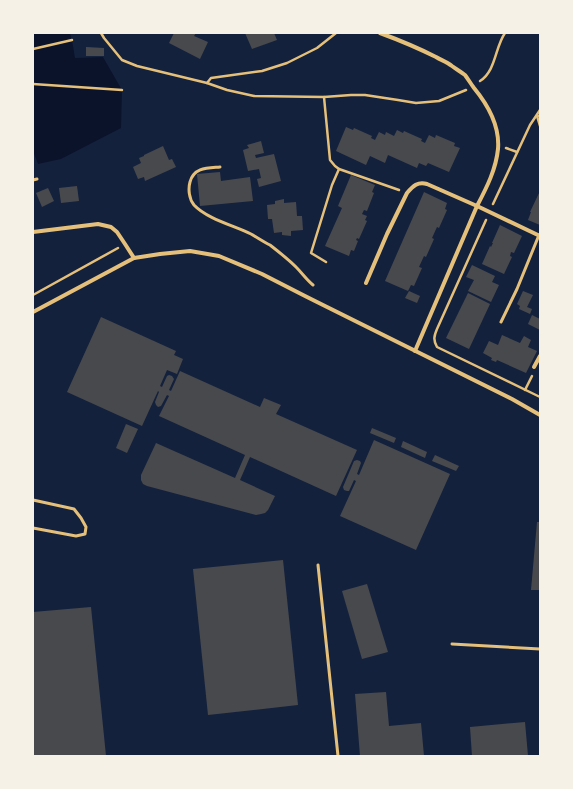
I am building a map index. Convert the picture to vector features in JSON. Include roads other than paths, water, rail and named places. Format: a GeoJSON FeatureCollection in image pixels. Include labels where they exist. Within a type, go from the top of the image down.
{"type":"FeatureCollection","features":[{"type":"Feature","properties":{"kind":"street"},"geometry":{"type":"LineString","coordinates":[[380,33],[406,43],[452,65],[464,75],[490,110],[498,134],[498,148],[495,167],[488,186],[415,351]]}},
{"type":"Feature","properties":{"kind":"street"},"geometry":{"type":"LineString","coordinates":[[366,283],[387,234],[407,193],[418,183],[422,182],[540,235]]}},
{"type":"Feature","properties":{"kind":"street"},"geometry":{"type":"LineString","coordinates":[[33,232],[98,224],[111,227],[117,232],[134,258]]}},
{"type":"Feature","properties":{"kind":"street"},"geometry":{"type":"LineString","coordinates":[[33,312],[134,258],[190,251],[219,256],[262,274],[540,415]]}},
{"type":"Feature","properties":{"kind":"street"},"geometry":{"type":"LineString","coordinates":[[534,367],[540,356]]}},
{"type":"Feature","properties":{"kind":"lane"},"geometry":{"type":"LineString","coordinates":[[220,167],[199,170],[193,175],[189,190],[193,204],[204,213],[252,234],[269,245],[292,264],[313,285]]}},
{"type":"Feature","properties":{"kind":"lane"},"geometry":{"type":"LineString","coordinates":[[33,180],[37,179]]}},
{"type":"Feature","properties":{"kind":"lane"},"geometry":{"type":"LineString","coordinates":[[501,322],[540,235]]}},
{"type":"Feature","properties":{"kind":"lane"},"geometry":{"type":"LineString","coordinates":[[33,500],[74,509],[86,527],[85,534],[76,536],[33,528]]}},
{"type":"Feature","properties":{"kind":"lane"},"geometry":{"type":"LineString","coordinates":[[318,565],[338,756]]}},
{"type":"Feature","properties":{"kind":"lane"},"geometry":{"type":"LineString","coordinates":[[452,644],[540,649]]}},
{"type":"Feature","properties":{"kind":"water"},"geometry":{"type":"Polygon","coordinates":[[[33,33],[70,33],[75,58],[103,57],[122,90],[121,128],[61,159],[38,164],[33,151],[33,33]]]}}]}
